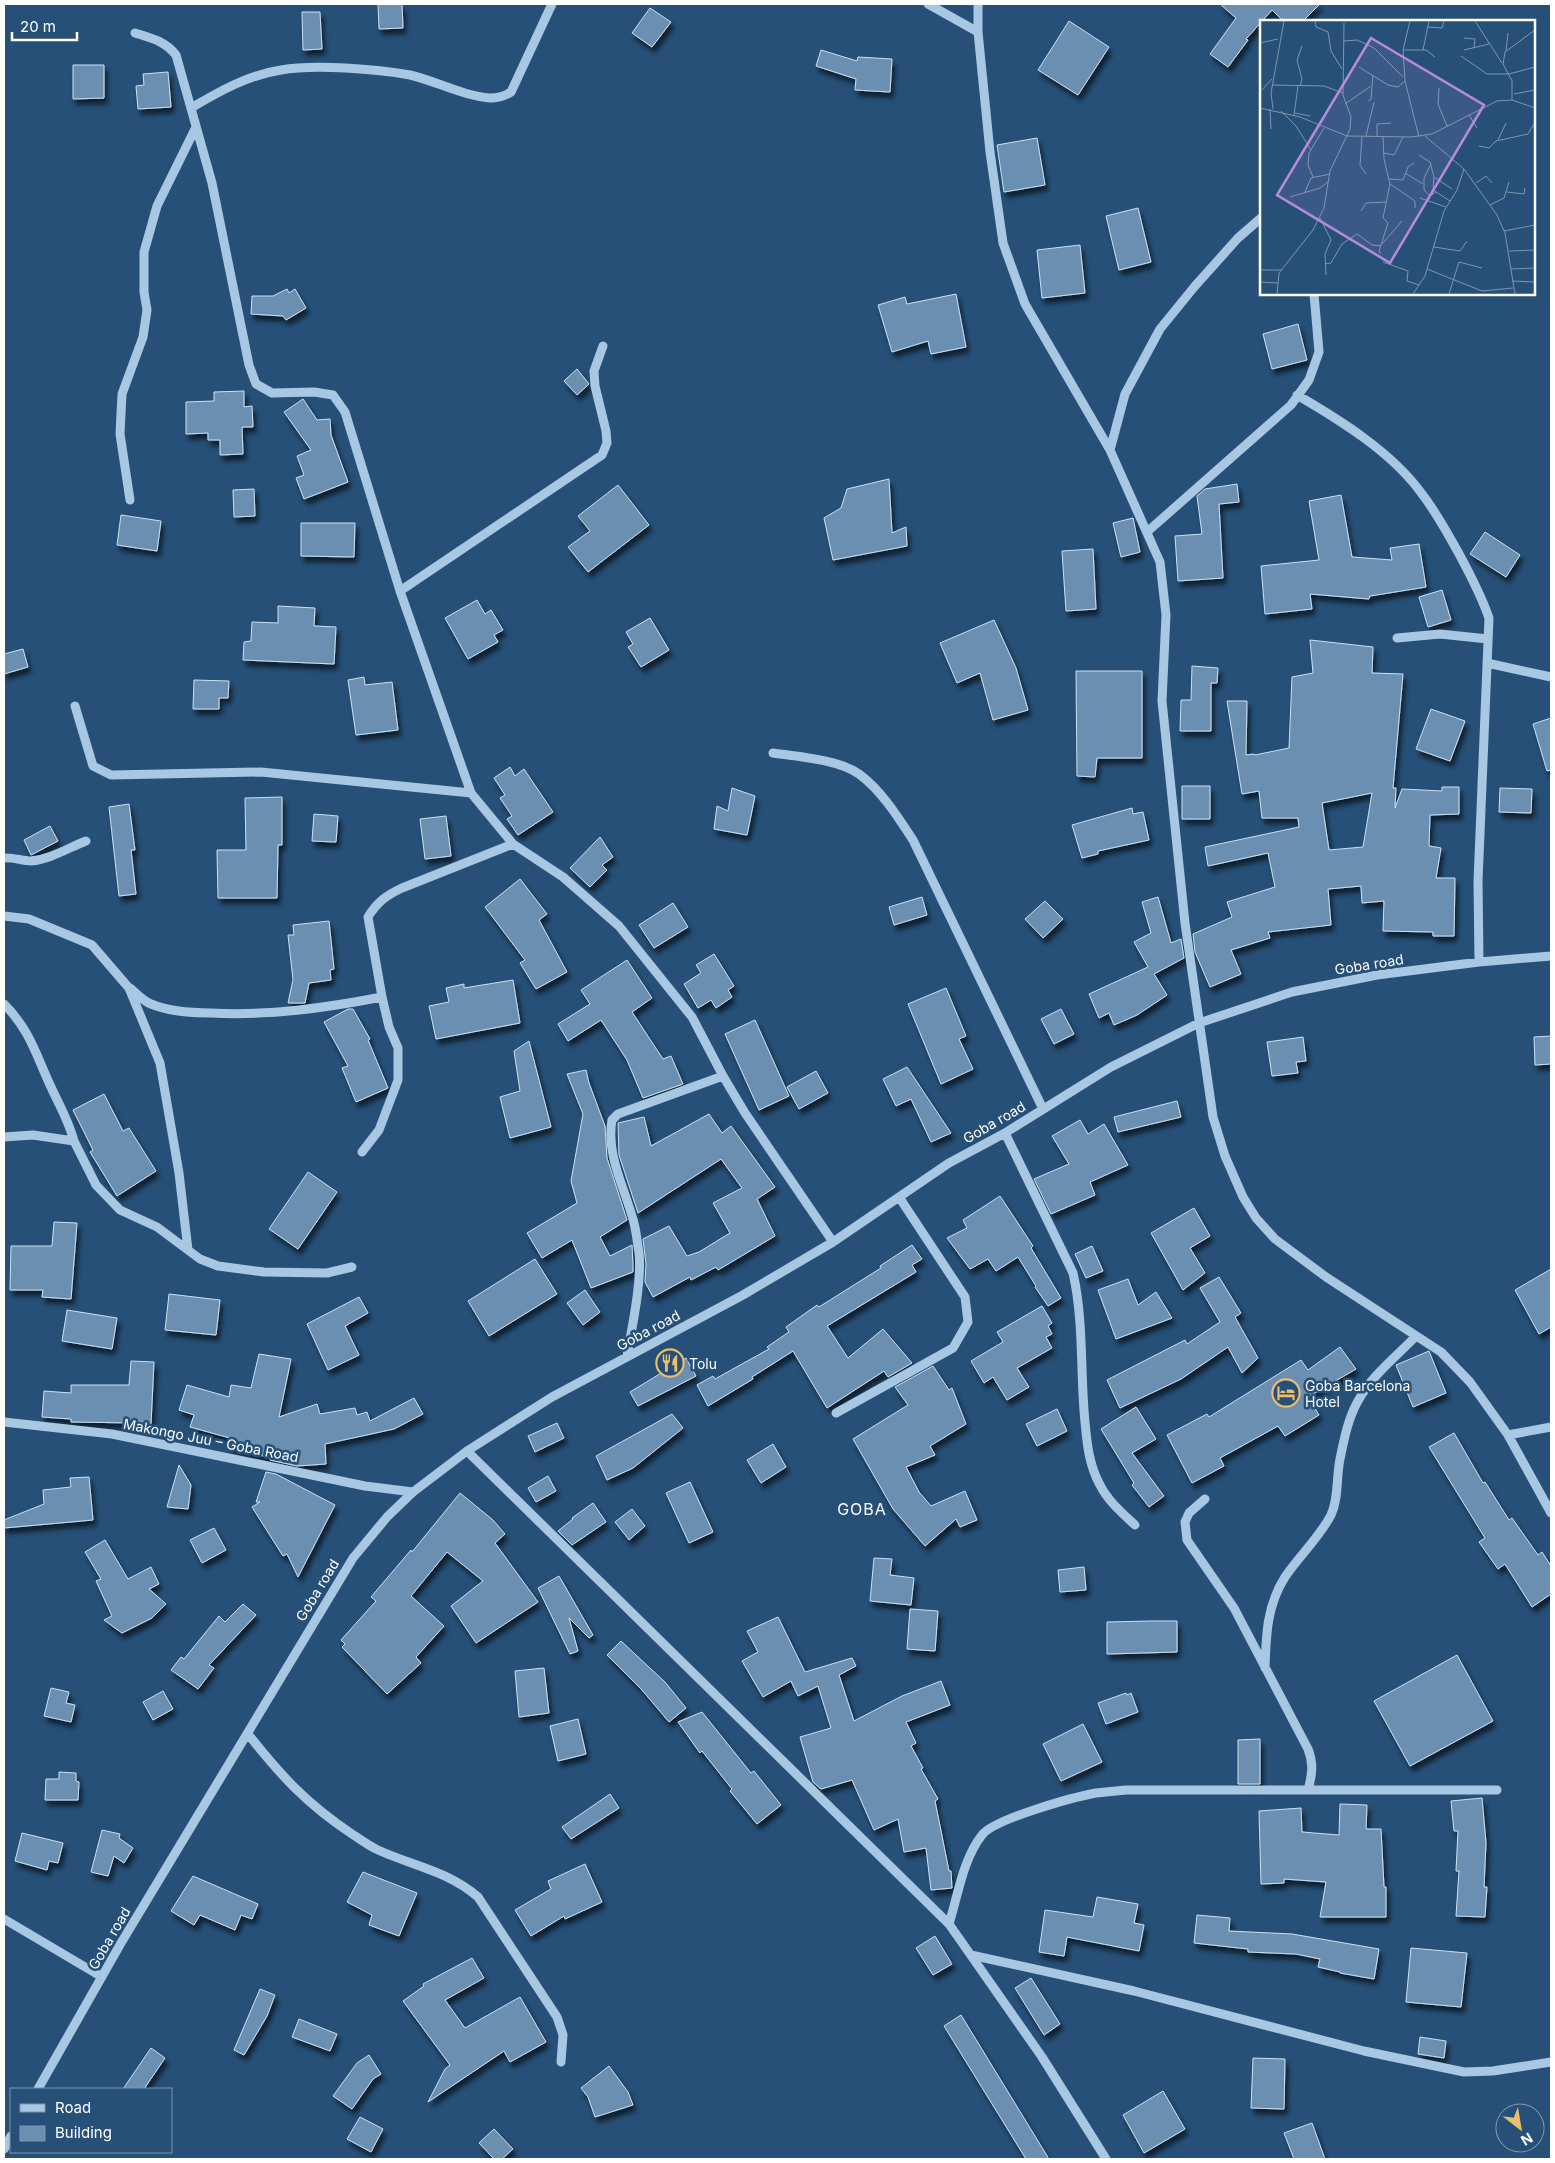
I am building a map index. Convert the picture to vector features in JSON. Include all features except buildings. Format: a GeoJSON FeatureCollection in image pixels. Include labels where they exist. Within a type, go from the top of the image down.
{"type":"FeatureCollection","features":[{"type":"Feature","properties":{"kind":"street"},"geometry":{"type":"LineString","coordinates":[[191,108],[225,88],[256,75],[283,69],[340,68],[409,75],[471,94],[490,98],[504,97],[511,92],[552,4]]}},
{"type":"Feature","properties":{"kind":"street"},"geometry":{"type":"LineString","coordinates":[[928,4],[978,32]]}},
{"type":"Feature","properties":{"kind":"street"},"geometry":{"type":"LineString","coordinates":[[978,4],[978,32],[990,152],[1003,243],[1026,304],[1110,450],[1160,562],[1166,615],[1162,700],[1185,923],[1213,1117],[1225,1156],[1243,1197],[1256,1218],[1275,1239],[1326,1277],[1441,1352],[1470,1382],[1508,1435],[1551,1513]]}},
{"type":"Feature","properties":{"kind":"street"},"geometry":{"type":"LineString","coordinates":[[135,33],[163,42],[170,46],[176,55],[212,183],[249,365],[256,384],[272,394],[314,392],[333,395],[345,412],[400,592],[471,793],[513,844],[563,877],[618,926],[692,1017],[723,1076],[746,1113],[833,1242]]}},
{"type":"Feature","properties":{"kind":"street"},"geometry":{"type":"LineString","coordinates":[[130,500],[120,434],[122,394],[143,337],[147,310],[144,292],[144,252],[157,206],[196,126]]}},
{"type":"Feature","properties":{"kind":"street"},"geometry":{"type":"LineString","coordinates":[[1110,450],[1125,394],[1160,329],[1194,286],[1232,245],[1260,219]]}},
{"type":"Feature","properties":{"kind":"street"},"geometry":{"type":"LineString","coordinates":[[1147,532],[1283,412],[1298,395],[1308,380],[1319,352],[1314,295]]}},
{"type":"Feature","properties":{"kind":"street"},"geometry":{"type":"LineString","coordinates":[[400,592],[602,455],[607,443],[606,431],[595,386],[594,371],[603,346]]}},
{"type":"Feature","properties":{"kind":"street"},"geometry":{"type":"LineString","coordinates":[[1298,395],[1333,416],[1372,445],[1421,492],[1443,525],[1482,598],[1489,618],[1478,881],[1478,962]]}},
{"type":"Feature","properties":{"kind":"street"},"geometry":{"type":"LineString","coordinates":[[1397,638],[1440,634],[1488,639]]}},
{"type":"Feature","properties":{"kind":"street"},"geometry":{"type":"LineString","coordinates":[[1487,663],[1551,677]]}},
{"type":"Feature","properties":{"kind":"street"},"geometry":{"type":"LineString","coordinates":[[75,706],[94,766],[111,775],[261,772],[471,793]]}},
{"type":"Feature","properties":{"kind":"street"},"geometry":{"type":"LineString","coordinates":[[773,753],[839,764],[859,774],[890,805],[912,840],[1043,1109]]}},
{"type":"Feature","properties":{"kind":"street"},"geometry":{"type":"LineString","coordinates":[[4,858],[14,857],[29,861],[50,857],[86,840]]}},
{"type":"Feature","properties":{"kind":"street"},"geometry":{"type":"LineString","coordinates":[[362,1152],[379,1130],[398,1080],[398,1048],[382,997],[368,917],[385,896],[513,844]]}},
{"type":"Feature","properties":{"kind":"street"},"geometry":{"type":"LineString","coordinates":[[4,916],[29,920],[92,945],[129,988],[149,1003],[165,1008],[197,1013],[236,1014],[317,1009],[382,997]]}},
{"type":"Feature","properties":{"kind":"street","name":"Goba road"},"geometry":{"type":"LineString","coordinates":[[39,2088],[102,1977],[353,1558],[386,1517],[413,1492],[467,1451],[552,1397],[744,1295],[833,1242],[949,1163],[1005,1132],[1111,1067],[1200,1023],[1292,992],[1377,975],[1478,962],[1551,956]]}},
{"type":"Feature","properties":{"kind":"street"},"geometry":{"type":"LineString","coordinates":[[129,988],[160,1063],[179,1173],[188,1250]]}},
{"type":"Feature","properties":{"kind":"street"},"geometry":{"type":"LineString","coordinates":[[4,1004],[17,1018],[38,1053],[51,1088],[68,1120],[74,1141],[96,1185],[120,1210],[157,1227],[200,1259],[218,1266],[264,1272],[327,1273],[352,1267]]}},
{"type":"Feature","properties":{"kind":"street"},"geometry":{"type":"LineString","coordinates":[[627,1356],[635,1305],[639,1255],[633,1217],[620,1183],[609,1134],[612,1120],[618,1114],[723,1076]]}},
{"type":"Feature","properties":{"kind":"street"},"geometry":{"type":"LineString","coordinates":[[1005,1132],[1073,1273],[1078,1296],[1088,1454],[1100,1486],[1116,1508],[1135,1525]]}},
{"type":"Feature","properties":{"kind":"street"},"geometry":{"type":"LineString","coordinates":[[4,1137],[33,1135],[74,1141]]}},
{"type":"Feature","properties":{"kind":"street"},"geometry":{"type":"LineString","coordinates":[[836,1413],[953,1348],[968,1322],[965,1297],[899,1197]]}},
{"type":"Feature","properties":{"kind":"street"},"geometry":{"type":"LineString","coordinates":[[1265,1668],[1266,1638],[1271,1606],[1285,1577],[1322,1529],[1335,1504],[1339,1462],[1350,1418],[1358,1400],[1382,1370],[1416,1336]]}},
{"type":"Feature","properties":{"kind":"street","name":"Makongo Juu – Goba Road"},"geometry":{"type":"LineString","coordinates":[[4,1422],[112,1434],[365,1486],[413,1492]]}},
{"type":"Feature","properties":{"kind":"street"},"geometry":{"type":"LineString","coordinates":[[1508,1435],[1551,1427]]}},
{"type":"Feature","properties":{"kind":"street"},"geometry":{"type":"LineString","coordinates":[[467,1451],[949,1924],[1042,2057],[1106,2159]]}},
{"type":"Feature","properties":{"kind":"street"},"geometry":{"type":"LineString","coordinates":[[1205,1499],[1189,1513],[1185,1531],[1187,1540],[1234,1608],[1312,1760],[1312,1773],[1308,1790]]}},
{"type":"Feature","properties":{"kind":"street"},"geometry":{"type":"LineString","coordinates":[[248,1734],[283,1777],[313,1806],[346,1830],[377,1850],[432,1869],[464,1885],[478,1897],[557,2017],[563,2034],[561,2062]]}},
{"type":"Feature","properties":{"kind":"street"},"geometry":{"type":"LineString","coordinates":[[949,1924],[973,1848],[983,1833],[1002,1822],[1056,1803],[1094,1794],[1126,1790],[1497,1790]]}},
{"type":"Feature","properties":{"kind":"street"},"geometry":{"type":"LineString","coordinates":[[4,1919],[102,1977]]}},
{"type":"Feature","properties":{"kind":"street"},"geometry":{"type":"LineString","coordinates":[[970,1955],[1134,1991],[1364,2051],[1464,2072],[1502,2070],[1551,2062]]}},
{"type":"Feature","properties":{"kind":"street"},"geometry":{"type":"LineString","coordinates":[[4,2149],[10,2138]]}},
{"type":"Feature","properties":{"kind":"place","name":"Tolu"},"geometry":{"type":"Point","coordinates":[670,1363]}},
{"type":"Feature","properties":{"kind":"place","name":"Goba Barcelona Hotel"},"geometry":{"type":"Point","coordinates":[1286,1393]}},
{"type":"Feature","properties":{"kind":"district","name":"GOBA"},"geometry":{"type":"Point","coordinates":[862,1509]}}]}
